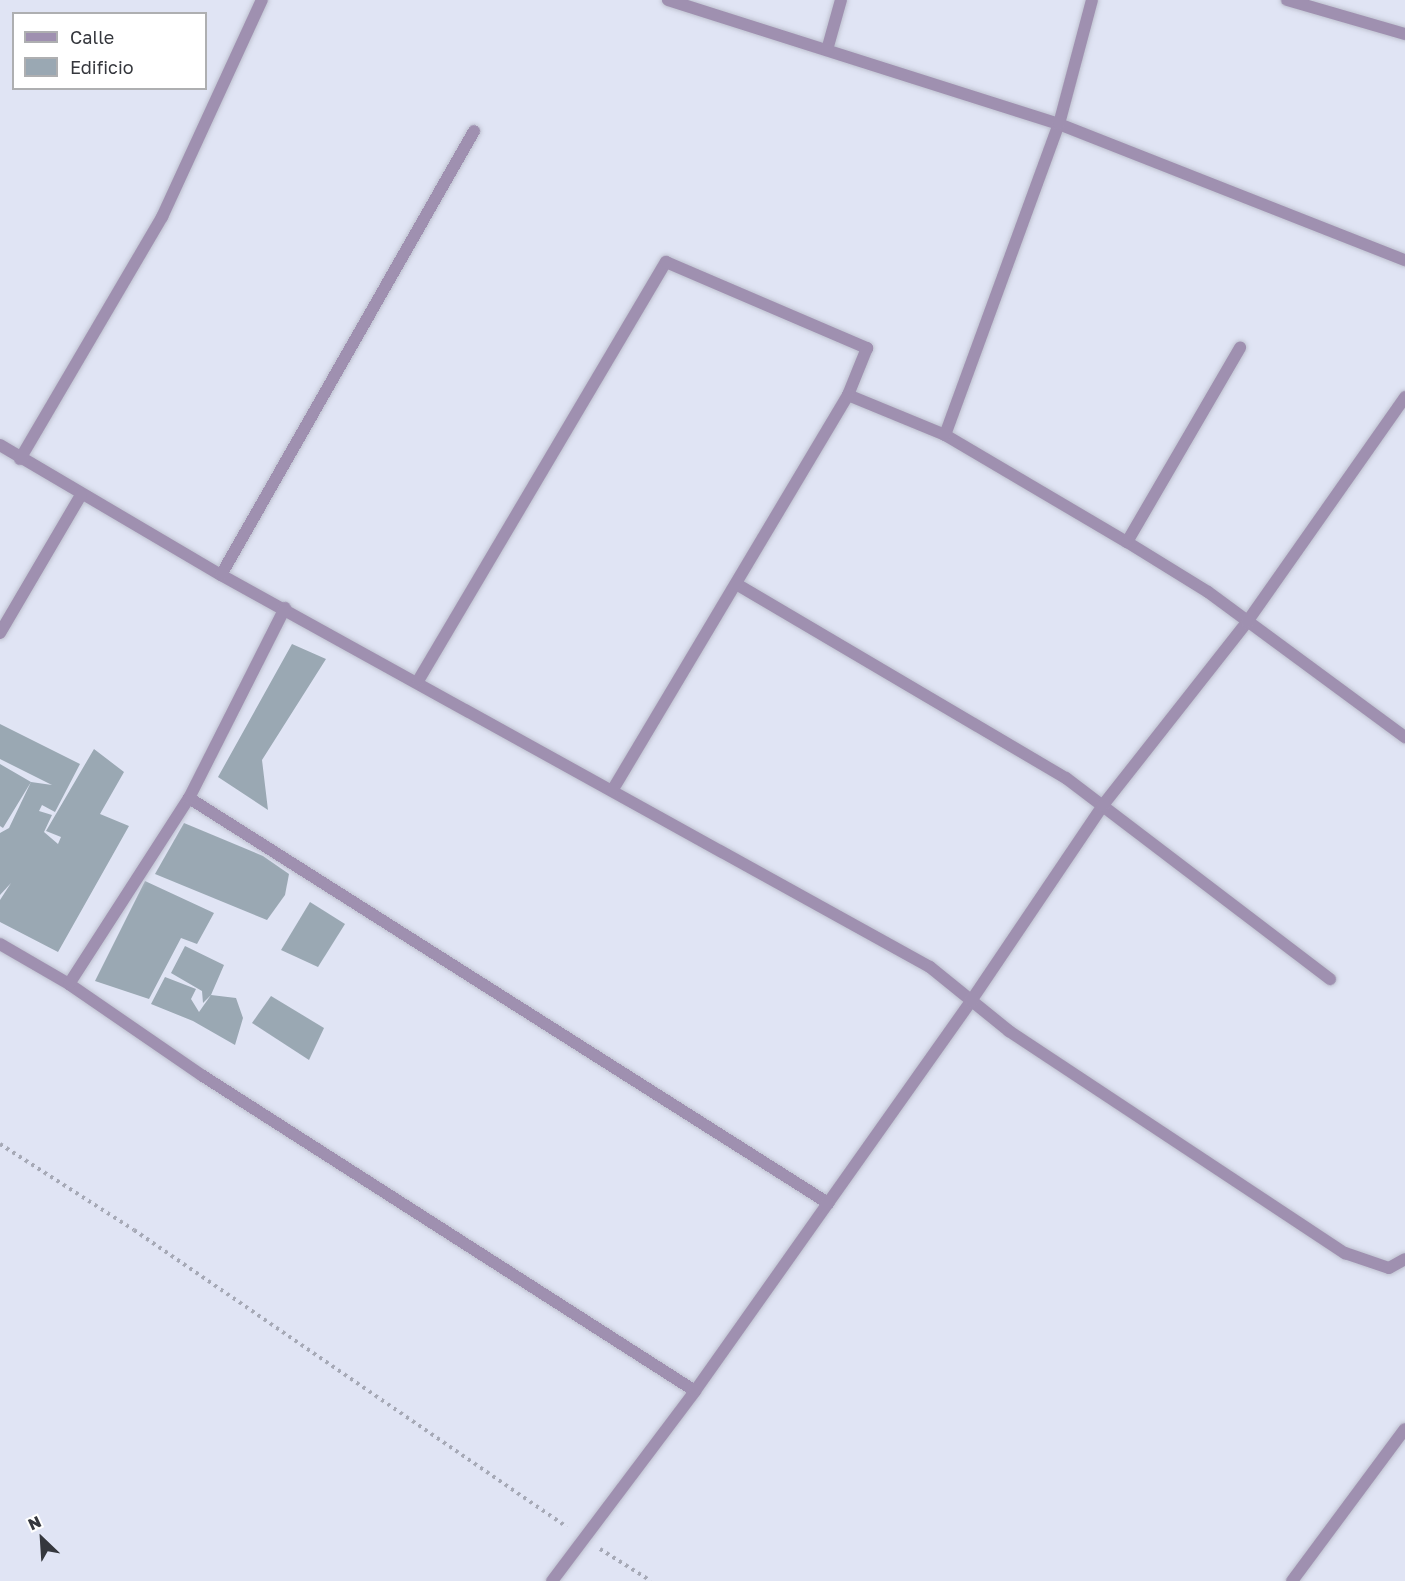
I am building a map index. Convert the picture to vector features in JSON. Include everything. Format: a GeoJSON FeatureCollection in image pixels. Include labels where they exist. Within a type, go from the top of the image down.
{"type":"FeatureCollection","features":[{"type":"Feature","properties":{"kind":"street"},"geometry":{"type":"LineString","coordinates":[[20,459],[162,217],[262,0]]}},
{"type":"Feature","properties":{"kind":"street"},"geometry":{"type":"LineString","coordinates":[[668,0],[1059,123],[1405,260]]}},
{"type":"Feature","properties":{"kind":"street"},"geometry":{"type":"LineString","coordinates":[[827,50],[841,0]]}},
{"type":"Feature","properties":{"kind":"street"},"geometry":{"type":"LineString","coordinates":[[945,435],[1059,123],[1092,0]]}},
{"type":"Feature","properties":{"kind":"street"},"geometry":{"type":"LineString","coordinates":[[1287,0],[1301,2],[1405,33]]}},
{"type":"Feature","properties":{"kind":"street"},"geometry":{"type":"LineString","coordinates":[[221,575],[474,131]]}},
{"type":"Feature","properties":{"kind":"street"},"geometry":{"type":"LineString","coordinates":[[418,681],[666,262],[867,348],[848,395],[738,585],[613,789]]}},
{"type":"Feature","properties":{"kind":"street"},"geometry":{"type":"LineString","coordinates":[[1127,542],[1240,348]]}},
{"type":"Feature","properties":{"kind":"street"},"geometry":{"type":"LineString","coordinates":[[848,395],[945,435],[1127,542],[1208,592],[1405,737]]}},
{"type":"Feature","properties":{"kind":"street"},"geometry":{"type":"LineString","coordinates":[[552,1581],[695,1391],[971,1001],[1103,805],[1247,622],[1405,397]]}},
{"type":"Feature","properties":{"kind":"street"},"geometry":{"type":"LineString","coordinates":[[0,445],[81,495],[221,575],[418,681],[930,967],[1009,1031],[1345,1253],[1389,1268],[1405,1259]]}},
{"type":"Feature","properties":{"kind":"street"},"geometry":{"type":"LineString","coordinates":[[0,633],[81,495]]}},
{"type":"Feature","properties":{"kind":"street"},"geometry":{"type":"LineString","coordinates":[[738,585],[1066,778],[1330,979]]}},
{"type":"Feature","properties":{"kind":"street"},"geometry":{"type":"LineString","coordinates":[[69,984],[189,798],[285,608]]}},
{"type":"Feature","properties":{"kind":"street"},"geometry":{"type":"LineString","coordinates":[[189,798],[828,1203]]}},
{"type":"Feature","properties":{"kind":"street"},"geometry":{"type":"LineString","coordinates":[[0,944],[69,984],[203,1076],[695,1391]]}},
{"type":"Feature","properties":{"kind":"street"},"geometry":{"type":"LineString","coordinates":[[1292,1581],[1405,1429]]}},
{"type":"Feature","properties":{"kind":"path"},"geometry":{"type":"LineString","coordinates":[[0,1144],[144,1236],[584,1539],[651,1581]]}},
{"type":"Feature","properties":{"kind":"building"},"geometry":{"type":"Polygon","coordinates":[[[292,644],[326,659],[262,760],[268,810],[218,777],[292,644]]]}},
{"type":"Feature","properties":{"kind":"building"},"geometry":{"type":"Polygon","coordinates":[[[0,724],[80,764],[55,812],[42,805],[39,811],[52,815],[44,832],[58,844],[61,837],[46,831],[94,749],[124,772],[100,814],[129,826],[58,952],[0,922],[0,900],[11,883],[0,895],[0,833],[9,828],[31,782],[52,785],[0,759],[0,724]]]}},
{"type":"Feature","properties":{"kind":"building"},"geometry":{"type":"Polygon","coordinates":[[[0,764],[31,782],[3,828],[0,826],[0,764]]]}},
{"type":"Feature","properties":{"kind":"building"},"geometry":{"type":"Polygon","coordinates":[[[184,823],[263,856],[289,874],[285,895],[267,920],[155,874],[184,823]]]}},
{"type":"Feature","properties":{"kind":"building"},"geometry":{"type":"Polygon","coordinates":[[[145,881],[214,913],[197,944],[181,938],[149,999],[95,981],[145,881]]]}},
{"type":"Feature","properties":{"kind":"building"},"geometry":{"type":"Polygon","coordinates":[[[310,902],[345,924],[318,967],[281,950],[310,902]]]}},
{"type":"Feature","properties":{"kind":"building"},"geometry":{"type":"Polygon","coordinates":[[[185,946],[224,965],[211,995],[203,1003],[202,991],[171,973],[185,946]]]}},
{"type":"Feature","properties":{"kind":"building"},"geometry":{"type":"Polygon","coordinates":[[[165,977],[196,989],[191,999],[199,1012],[211,995],[236,998],[243,1018],[235,1045],[193,1021],[151,1004],[165,977]]]}},
{"type":"Feature","properties":{"kind":"building"},"geometry":{"type":"Polygon","coordinates":[[[271,996],[324,1028],[309,1060],[252,1023],[271,996]]]}}]}
